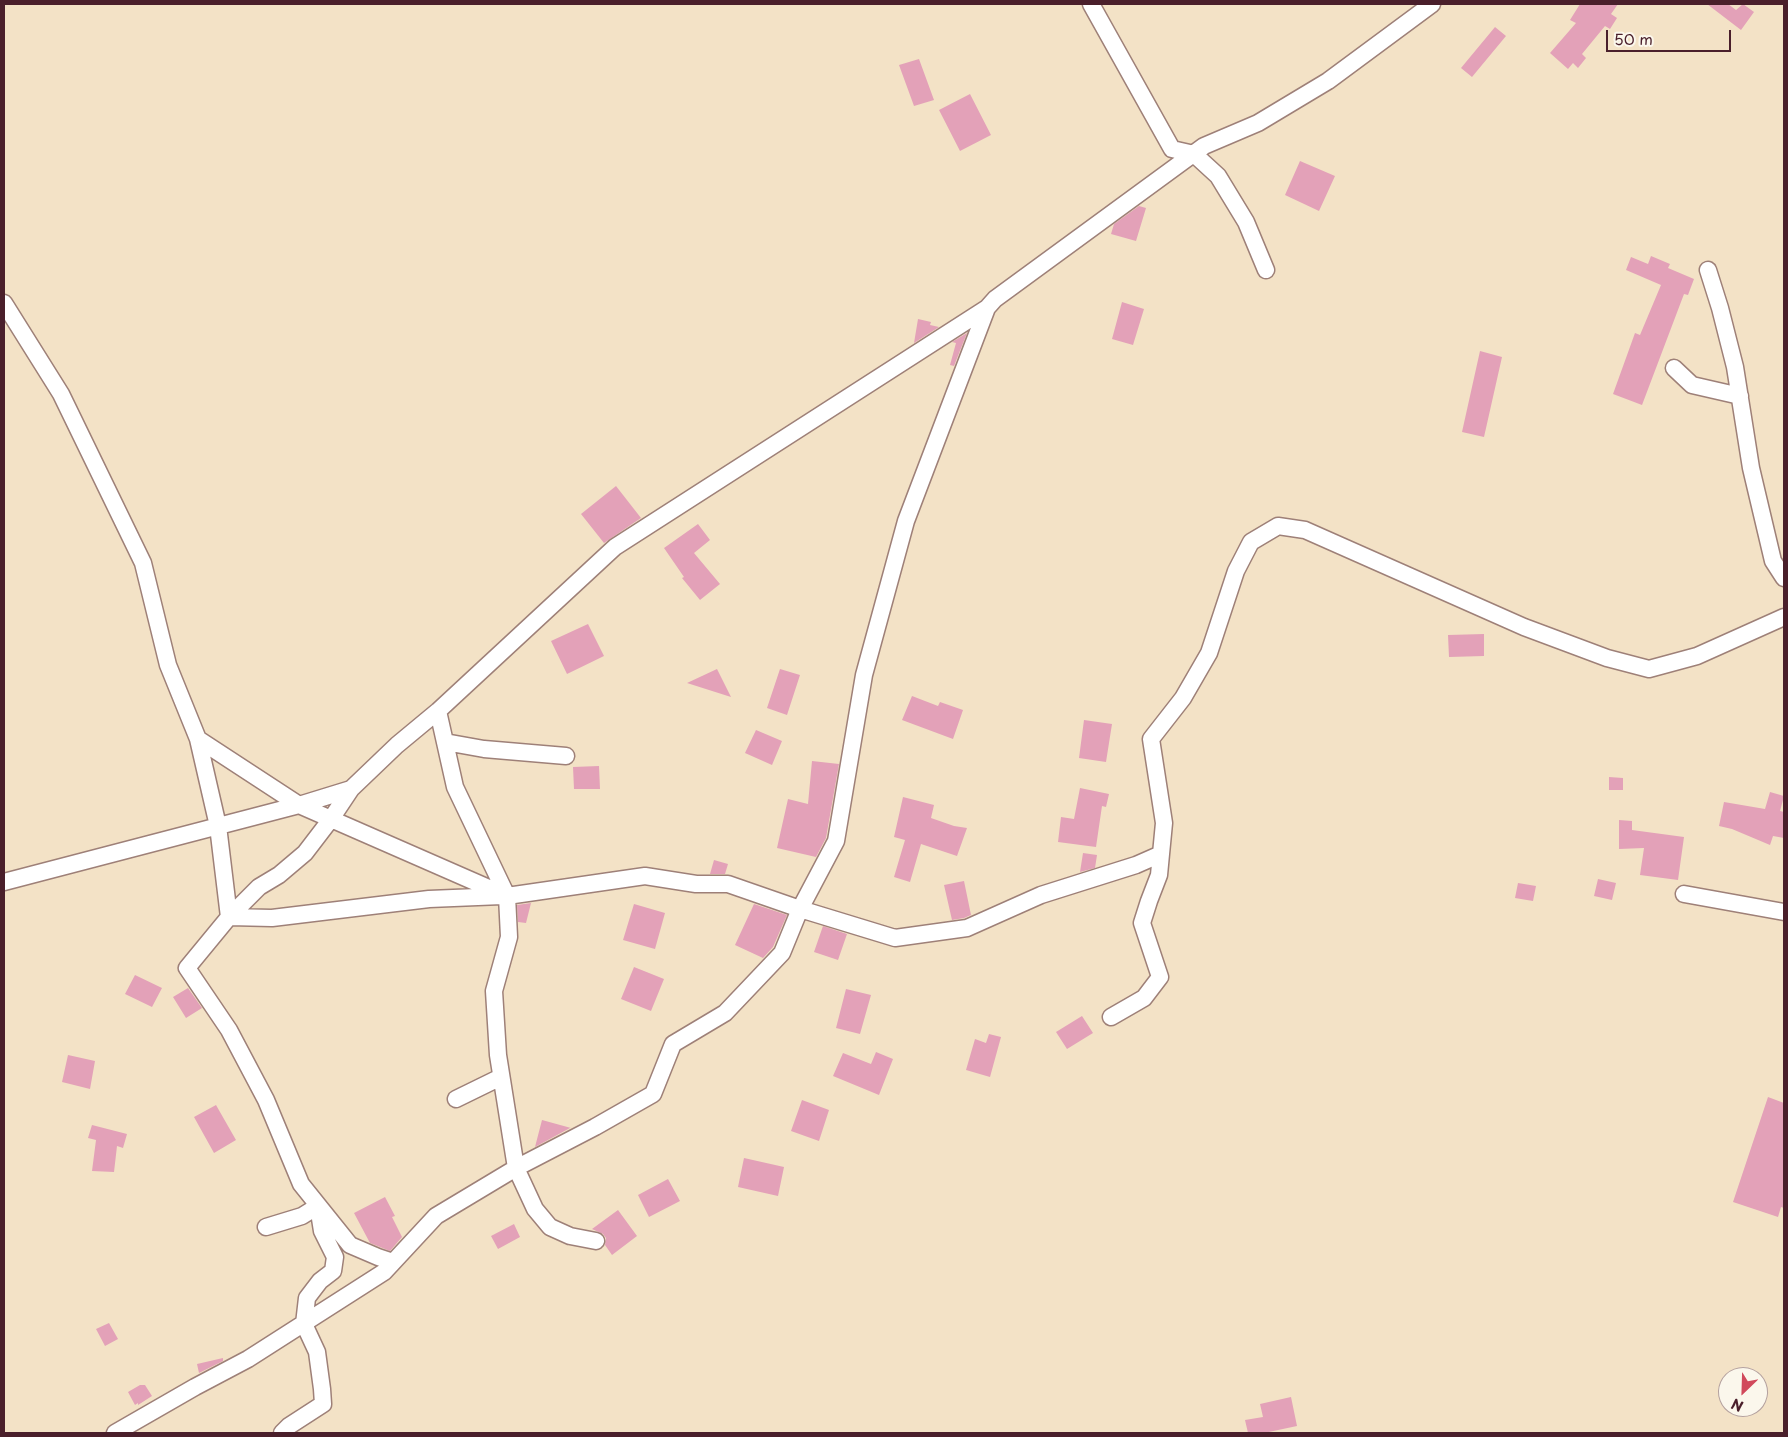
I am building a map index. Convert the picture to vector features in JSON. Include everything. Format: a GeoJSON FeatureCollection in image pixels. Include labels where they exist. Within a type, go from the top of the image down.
{"type":"FeatureCollection","features":[{"type":"Feature","properties":{"kind":"street"},"geometry":{"type":"LineString","coordinates":[[1091,4],[1172,149],[1167,174]]}},
{"type":"Feature","properties":{"kind":"street"},"geometry":{"type":"LineString","coordinates":[[393,1262],[378,1258],[350,1245],[301,1184],[266,1100],[229,1030],[187,968],[229,917],[259,887],[279,875],[305,853],[351,789],[615,547],[987,308],[995,299],[1204,146],[1258,123],[1328,81],[1432,4]]}},
{"type":"Feature","properties":{"kind":"street"},"geometry":{"type":"LineString","coordinates":[[1172,149],[1194,154],[1218,176],[1246,222],[1266,270]]}},
{"type":"Feature","properties":{"kind":"street"},"geometry":{"type":"LineString","coordinates":[[1708,270],[1735,367],[1751,468],[1772,561],[1784,578]]}},
{"type":"Feature","properties":{"kind":"street"},"geometry":{"type":"LineString","coordinates":[[4,302],[61,394],[144,563],[168,665],[198,739],[218,826],[229,917]]}},
{"type":"Feature","properties":{"kind":"street"},"geometry":{"type":"LineString","coordinates":[[115,1433],[195,1387],[248,1360],[384,1272],[436,1216],[516,1168],[653,1094],[673,1044],[725,1014],[782,953],[800,909],[836,841],[864,675],[906,521],[987,308]]}},
{"type":"Feature","properties":{"kind":"street"},"geometry":{"type":"LineString","coordinates":[[1674,368],[1692,384],[1740,396]]}},
{"type":"Feature","properties":{"kind":"street"},"geometry":{"type":"LineString","coordinates":[[1110,1017],[1144,998],[1160,977],[1142,922],[1148,901],[1159,875],[1164,823],[1151,739],[1183,698],[1209,653],[1236,571],[1251,542],[1278,526],[1305,530],[1524,627],[1607,658],[1649,669],[1697,656],[1784,617]]}},
{"type":"Feature","properties":{"kind":"street"},"geometry":{"type":"LineString","coordinates":[[438,711],[455,787],[507,896],[509,937],[494,991],[498,1055],[516,1168],[535,1209],[550,1227],[570,1236],[596,1241]]}},
{"type":"Feature","properties":{"kind":"street"},"geometry":{"type":"LineString","coordinates":[[198,739],[299,804],[507,896]]}},
{"type":"Feature","properties":{"kind":"street"},"geometry":{"type":"LineString","coordinates":[[445,742],[484,749],[566,756]]}},
{"type":"Feature","properties":{"kind":"street"},"geometry":{"type":"LineString","coordinates":[[7,879],[218,826],[351,789]]}},
{"type":"Feature","properties":{"kind":"street"},"geometry":{"type":"LineString","coordinates":[[229,917],[272,918],[429,899],[507,896],[645,876],[696,884],[728,884],[800,909],[894,938],[967,928],[1041,895],[1136,865],[1161,854]]}},
{"type":"Feature","properties":{"kind":"street"},"geometry":{"type":"LineString","coordinates":[[1684,894],[1784,912]]}},
{"type":"Feature","properties":{"kind":"street"},"geometry":{"type":"LineString","coordinates":[[456,1099],[501,1077]]}},
{"type":"Feature","properties":{"kind":"street"},"geometry":{"type":"LineString","coordinates":[[266,1227],[302,1216],[318,1206]]}},
{"type":"Feature","properties":{"kind":"street"},"geometry":{"type":"LineString","coordinates":[[282,1433],[289,1426],[322,1404],[317,1352],[304,1324],[307,1298],[320,1281],[333,1271],[334,1264],[334,1257],[322,1231],[318,1206]]}},
{"type":"Feature","properties":{"kind":"building"},"geometry":{"type":"Polygon","coordinates":[[[1580,4],[1618,4],[1611,14],[1617,18],[1610,29],[1605,26],[1582,54],[1586,58],[1578,68],[1573,63],[1568,69],[1550,53],[1576,23],[1570,20],[1580,4]]]}},
{"type":"Feature","properties":{"kind":"building"},"geometry":{"type":"Polygon","coordinates":[[[1707,4],[1728,4],[1736,10],[1743,4],[1754,12],[1741,30],[1707,4]]]}},
{"type":"Feature","properties":{"kind":"building"},"geometry":{"type":"Polygon","coordinates":[[[1495,27],[1506,36],[1472,77],[1461,68],[1495,27]]]}},
{"type":"Feature","properties":{"kind":"building"},"geometry":{"type":"Polygon","coordinates":[[[919,59],[934,100],[914,106],[899,65],[919,59]]]}},
{"type":"Feature","properties":{"kind":"building"},"geometry":{"type":"Polygon","coordinates":[[[970,94],[991,135],[960,151],[939,110],[970,94]]]}},
{"type":"Feature","properties":{"kind":"building"},"geometry":{"type":"Polygon","coordinates":[[[1300,161],[1335,176],[1319,211],[1285,195],[1300,161]]]}},
{"type":"Feature","properties":{"kind":"building"},"geometry":{"type":"Polygon","coordinates":[[[1139,206],[1146,208],[1136,241],[1111,234],[1114,224],[1139,206]]]}},
{"type":"Feature","properties":{"kind":"building"},"geometry":{"type":"Polygon","coordinates":[[[1651,256],[1670,264],[1668,268],[1694,279],[1688,295],[1684,294],[1642,405],[1613,394],[1635,333],[1640,335],[1661,285],[1626,270],[1631,257],[1648,264],[1651,256]]]}},
{"type":"Feature","properties":{"kind":"building"},"geometry":{"type":"Polygon","coordinates":[[[1122,302],[1144,309],[1133,345],[1112,339],[1122,302]]]}},
{"type":"Feature","properties":{"kind":"building"},"geometry":{"type":"Polygon","coordinates":[[[918,319],[931,322],[930,325],[939,327],[914,343],[918,319]]]}},
{"type":"Feature","properties":{"kind":"building"},"geometry":{"type":"Polygon","coordinates":[[[967,333],[954,366],[950,365],[956,343],[952,342],[967,333]]]}},
{"type":"Feature","properties":{"kind":"building"},"geometry":{"type":"Polygon","coordinates":[[[1480,351],[1502,357],[1484,437],[1462,432],[1480,351]]]}},
{"type":"Feature","properties":{"kind":"building"},"geometry":{"type":"Polygon","coordinates":[[[616,486],[641,518],[604,543],[581,514],[616,486]]]}},
{"type":"Feature","properties":{"kind":"building"},"geometry":{"type":"Polygon","coordinates":[[[698,524],[710,540],[694,553],[720,584],[700,600],[682,578],[684,577],[664,548],[698,524]]]}},
{"type":"Feature","properties":{"kind":"building"},"geometry":{"type":"Polygon","coordinates":[[[588,624],[604,656],[567,674],[551,641],[588,624]]]}},
{"type":"Feature","properties":{"kind":"building"},"geometry":{"type":"Polygon","coordinates":[[[1484,634],[1484,656],[1449,657],[1448,635],[1484,634]]]}},
{"type":"Feature","properties":{"kind":"building"},"geometry":{"type":"Polygon","coordinates":[[[717,669],[731,697],[687,683],[717,669]]]}},
{"type":"Feature","properties":{"kind":"building"},"geometry":{"type":"Polygon","coordinates":[[[780,669],[800,675],[787,715],[767,708],[780,669]]]}},
{"type":"Feature","properties":{"kind":"building"},"geometry":{"type":"Polygon","coordinates":[[[912,696],[938,706],[940,702],[963,710],[953,739],[902,720],[912,696]]]}},
{"type":"Feature","properties":{"kind":"building"},"geometry":{"type":"Polygon","coordinates":[[[1084,720],[1112,724],[1106,762],[1079,758],[1084,720]]]}},
{"type":"Feature","properties":{"kind":"building"},"geometry":{"type":"Polygon","coordinates":[[[756,730],[782,741],[772,765],[745,753],[756,730]]]}},
{"type":"Feature","properties":{"kind":"building"},"geometry":{"type":"Polygon","coordinates":[[[812,761],[839,764],[826,838],[816,857],[777,848],[788,799],[808,804],[812,761]]]}},
{"type":"Feature","properties":{"kind":"building"},"geometry":{"type":"Polygon","coordinates":[[[599,766],[600,789],[574,789],[573,767],[599,766]]]}},
{"type":"Feature","properties":{"kind":"building"},"geometry":{"type":"Polygon","coordinates":[[[1609,777],[1623,778],[1623,790],[1609,790],[1609,777]]]}},
{"type":"Feature","properties":{"kind":"building"},"geometry":{"type":"Polygon","coordinates":[[[1080,788],[1109,794],[1106,807],[1102,806],[1096,847],[1058,842],[1061,817],[1074,819],[1080,788]]]}},
{"type":"Feature","properties":{"kind":"building"},"geometry":{"type":"Polygon","coordinates":[[[1770,792],[1784,796],[1780,811],[1784,812],[1784,838],[1773,836],[1770,845],[1732,829],[1719,826],[1724,802],[1765,809],[1770,792]]]}},
{"type":"Feature","properties":{"kind":"building"},"geometry":{"type":"Polygon","coordinates":[[[903,797],[934,805],[931,818],[954,826],[967,828],[957,856],[921,844],[910,882],[894,877],[905,840],[894,837],[903,797]]]}},
{"type":"Feature","properties":{"kind":"building"},"geometry":{"type":"Polygon","coordinates":[[[1619,820],[1632,821],[1632,830],[1684,837],[1678,880],[1640,875],[1644,848],[1619,849],[1619,820]]]}},
{"type":"Feature","properties":{"kind":"building"},"geometry":{"type":"Polygon","coordinates":[[[1083,853],[1097,855],[1095,868],[1080,872],[1083,853]]]}},
{"type":"Feature","properties":{"kind":"building"},"geometry":{"type":"Polygon","coordinates":[[[714,860],[728,864],[725,874],[710,874],[714,860]]]}},
{"type":"Feature","properties":{"kind":"building"},"geometry":{"type":"Polygon","coordinates":[[[1598,879],[1616,883],[1612,900],[1594,896],[1598,879]]]}},
{"type":"Feature","properties":{"kind":"building"},"geometry":{"type":"Polygon","coordinates":[[[964,881],[971,915],[952,920],[944,885],[964,881]]]}},
{"type":"Feature","properties":{"kind":"building"},"geometry":{"type":"Polygon","coordinates":[[[1518,883],[1536,886],[1533,901],[1515,898],[1518,883]]]}},
{"type":"Feature","properties":{"kind":"building"},"geometry":{"type":"Polygon","coordinates":[[[531,903],[526,923],[518,922],[517,905],[531,903]]]}},
{"type":"Feature","properties":{"kind":"building"},"geometry":{"type":"Polygon","coordinates":[[[634,904],[665,913],[655,949],[623,940],[634,904]]]}},
{"type":"Feature","properties":{"kind":"building"},"geometry":{"type":"Polygon","coordinates":[[[754,904],[787,915],[773,947],[763,958],[735,945],[754,904]]]}},
{"type":"Feature","properties":{"kind":"building"},"geometry":{"type":"Polygon","coordinates":[[[823,926],[847,934],[838,960],[814,952],[823,926]]]}},
{"type":"Feature","properties":{"kind":"building"},"geometry":{"type":"Polygon","coordinates":[[[634,967],[664,979],[651,1011],[621,999],[634,967]]]}},
{"type":"Feature","properties":{"kind":"building"},"geometry":{"type":"Polygon","coordinates":[[[135,975],[162,988],[152,1007],[125,994],[135,975]]]}},
{"type":"Feature","properties":{"kind":"building"},"geometry":{"type":"Polygon","coordinates":[[[188,988],[202,1008],[186,1018],[173,997],[188,988]]]}},
{"type":"Feature","properties":{"kind":"building"},"geometry":{"type":"Polygon","coordinates":[[[846,989],[871,995],[860,1034],[836,1028],[846,989]]]}},
{"type":"Feature","properties":{"kind":"building"},"geometry":{"type":"Polygon","coordinates":[[[1082,1016],[1093,1033],[1067,1049],[1056,1032],[1082,1016]]]}},
{"type":"Feature","properties":{"kind":"building"},"geometry":{"type":"Polygon","coordinates":[[[989,1034],[1001,1037],[990,1077],[966,1070],[975,1039],[986,1043],[989,1034]]]}},
{"type":"Feature","properties":{"kind":"building"},"geometry":{"type":"Polygon","coordinates":[[[876,1052],[893,1059],[879,1095],[833,1076],[843,1053],[871,1064],[876,1052]]]}},
{"type":"Feature","properties":{"kind":"building"},"geometry":{"type":"Polygon","coordinates":[[[68,1055],[95,1061],[90,1089],[62,1082],[68,1055]]]}},
{"type":"Feature","properties":{"kind":"building"},"geometry":{"type":"Polygon","coordinates":[[[1768,1097],[1784,1103],[1784,1208],[1781,1207],[1778,1217],[1733,1202],[1768,1097]]]}},
{"type":"Feature","properties":{"kind":"building"},"geometry":{"type":"Polygon","coordinates":[[[802,1100],[829,1110],[819,1141],[791,1131],[802,1100]]]}},
{"type":"Feature","properties":{"kind":"building"},"geometry":{"type":"Polygon","coordinates":[[[216,1105],[236,1140],[214,1153],[194,1117],[216,1105]]]}},
{"type":"Feature","properties":{"kind":"building"},"geometry":{"type":"Polygon","coordinates":[[[542,1120],[571,1128],[535,1147],[542,1120]]]}},
{"type":"Feature","properties":{"kind":"building"},"geometry":{"type":"Polygon","coordinates":[[[92,1125],[127,1134],[123,1148],[117,1146],[114,1172],[92,1171],[96,1140],[88,1138],[92,1125]]]}},
{"type":"Feature","properties":{"kind":"building"},"geometry":{"type":"Polygon","coordinates":[[[744,1158],[784,1167],[778,1196],[738,1187],[744,1158]]]}},
{"type":"Feature","properties":{"kind":"building"},"geometry":{"type":"Polygon","coordinates":[[[668,1179],[680,1201],[649,1217],[638,1195],[668,1179]]]}},
{"type":"Feature","properties":{"kind":"building"},"geometry":{"type":"Polygon","coordinates":[[[385,1197],[395,1216],[392,1217],[402,1237],[390,1251],[370,1243],[354,1213],[385,1197]]]}},
{"type":"Feature","properties":{"kind":"building"},"geometry":{"type":"Polygon","coordinates":[[[618,1210],[637,1236],[612,1255],[605,1245],[606,1238],[603,1234],[592,1229],[618,1210]]]}},
{"type":"Feature","properties":{"kind":"building"},"geometry":{"type":"Polygon","coordinates":[[[514,1224],[520,1237],[498,1249],[491,1236],[514,1224]]]}},
{"type":"Feature","properties":{"kind":"building"},"geometry":{"type":"Polygon","coordinates":[[[109,1323],[118,1339],[105,1346],[96,1329],[109,1323]]]}},
{"type":"Feature","properties":{"kind":"building"},"geometry":{"type":"Polygon","coordinates":[[[223,1358],[223,1361],[199,1373],[197,1364],[223,1358]]]}},
{"type":"Feature","properties":{"kind":"building"},"geometry":{"type":"Polygon","coordinates":[[[140,1385],[145,1385],[152,1396],[135,1405],[128,1392],[140,1385]]]}},
{"type":"Feature","properties":{"kind":"building"},"geometry":{"type":"Polygon","coordinates":[[[1291,1397],[1297,1426],[1264,1433],[1248,1433],[1245,1420],[1263,1417],[1260,1404],[1291,1397]]]}}]}
